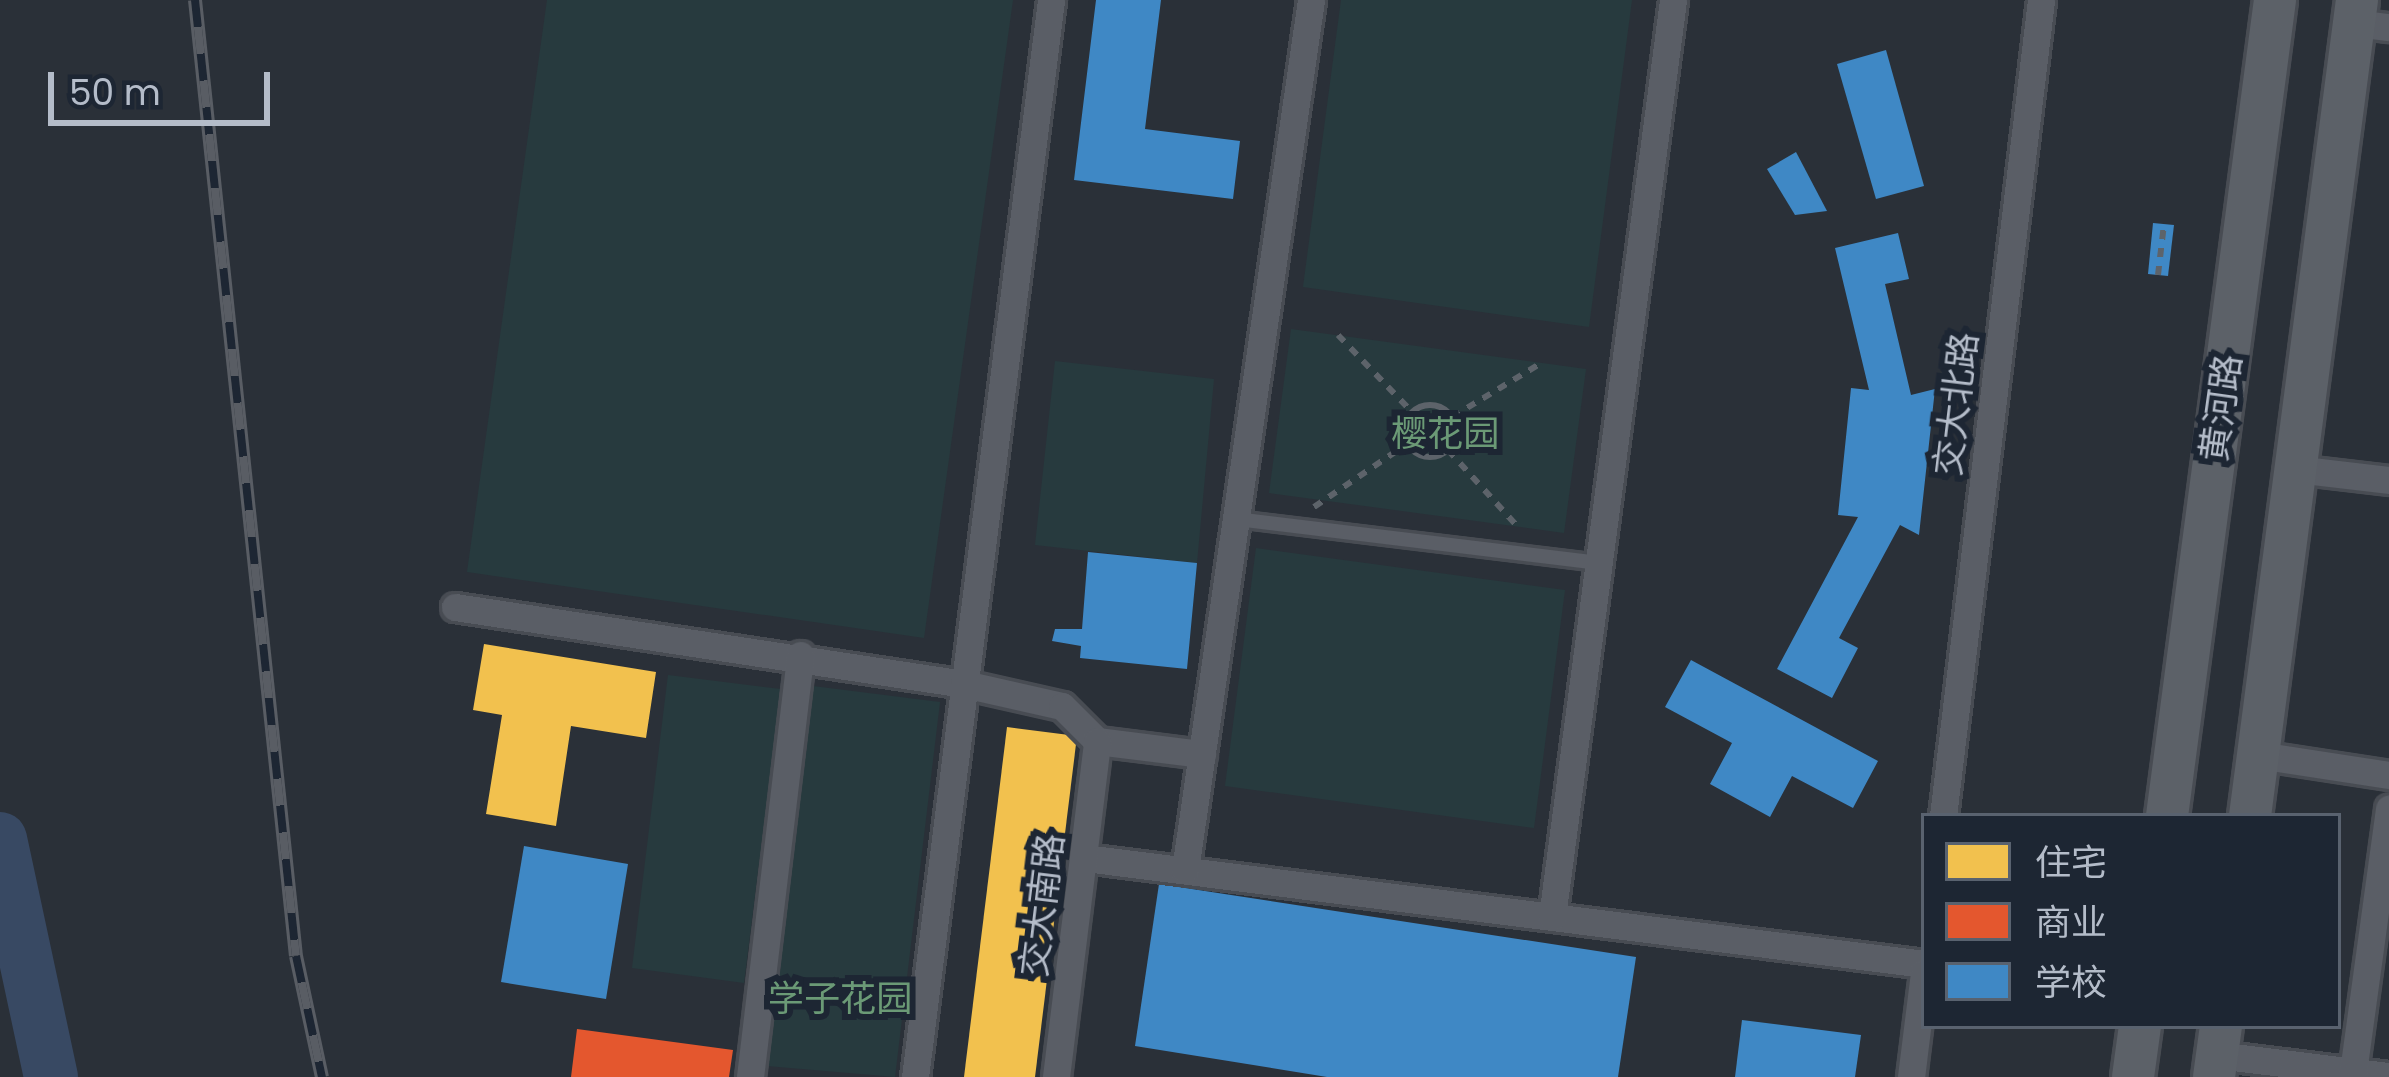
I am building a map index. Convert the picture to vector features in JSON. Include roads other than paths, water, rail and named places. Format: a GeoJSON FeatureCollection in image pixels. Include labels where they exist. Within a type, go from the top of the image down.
{"type":"FeatureCollection","features":[{"type":"Feature","properties":{"kind":"main road","name":"黄河路"},"geometry":{"type":"LineString","coordinates":[[2167,813],[2275,0]]}},
{"type":"Feature","properties":{"kind":"main road"},"geometry":{"type":"LineString","coordinates":[[2250,813],[2295,469],[2367,16]]}},
{"type":"Feature","properties":{"kind":"main road"},"geometry":{"type":"LineString","coordinates":[[2133,1077],[2140,1029]]}},
{"type":"Feature","properties":{"kind":"street"},"geometry":{"type":"LineString","coordinates":[[915,1077],[1051,0]]}},
{"type":"Feature","properties":{"kind":"street"},"geometry":{"type":"LineString","coordinates":[[1185,870],[1311,0]]}},
{"type":"Feature","properties":{"kind":"street"},"geometry":{"type":"LineString","coordinates":[[1552,917],[1672,0]]}},
{"type":"Feature","properties":{"kind":"street","name":"交大北路"},"geometry":{"type":"LineString","coordinates":[[1943,813],[2042,0]]}},
{"type":"Feature","properties":{"kind":"street"},"geometry":{"type":"LineString","coordinates":[[2295,469],[2389,480]]}},
{"type":"Feature","properties":{"kind":"street"},"geometry":{"type":"LineString","coordinates":[[455,607],[800,655],[964,684],[1062,706],[1097,741],[1202,754]]}},
{"type":"Feature","properties":{"kind":"street"},"geometry":{"type":"LineString","coordinates":[[750,1077],[800,655]]}},
{"type":"Feature","properties":{"kind":"street","name":"交大南路"},"geometry":{"type":"LineString","coordinates":[[1056,1077],[1097,741]]}},
{"type":"Feature","properties":{"kind":"street"},"geometry":{"type":"LineString","coordinates":[[2258,755],[2389,775]]}},
{"type":"Feature","properties":{"kind":"street"},"geometry":{"type":"LineString","coordinates":[[2353,1072],[2389,808]]}},
{"type":"Feature","properties":{"kind":"street"},"geometry":{"type":"LineString","coordinates":[[1085,858],[1921,969]]}},
{"type":"Feature","properties":{"kind":"street"},"geometry":{"type":"LineString","coordinates":[[1911,1077],[1921,994]]}},
{"type":"Feature","properties":{"kind":"street"},"geometry":{"type":"LineString","coordinates":[[2218,1053],[2389,1076]]}},
{"type":"Feature","properties":{"kind":"lane"},"geometry":{"type":"LineString","coordinates":[[1236,519],[1598,563]]}},
{"type":"Feature","properties":{"kind":"waterway"},"geometry":{"type":"LineString","coordinates":[[0,839],[51,1077]]}},
{"type":"Feature","properties":{"kind":"railway"},"geometry":{"type":"LineString","coordinates":[[195,0],[296,956],[322,1077]]}},
{"type":"Feature","properties":{"kind":"park label","name":"樱花园"},"geometry":{"type":"Point","coordinates":[1445,434]}},
{"type":"Feature","properties":{"kind":"park label","name":"学子花园"},"geometry":{"type":"Point","coordinates":[840,999]}}]}
